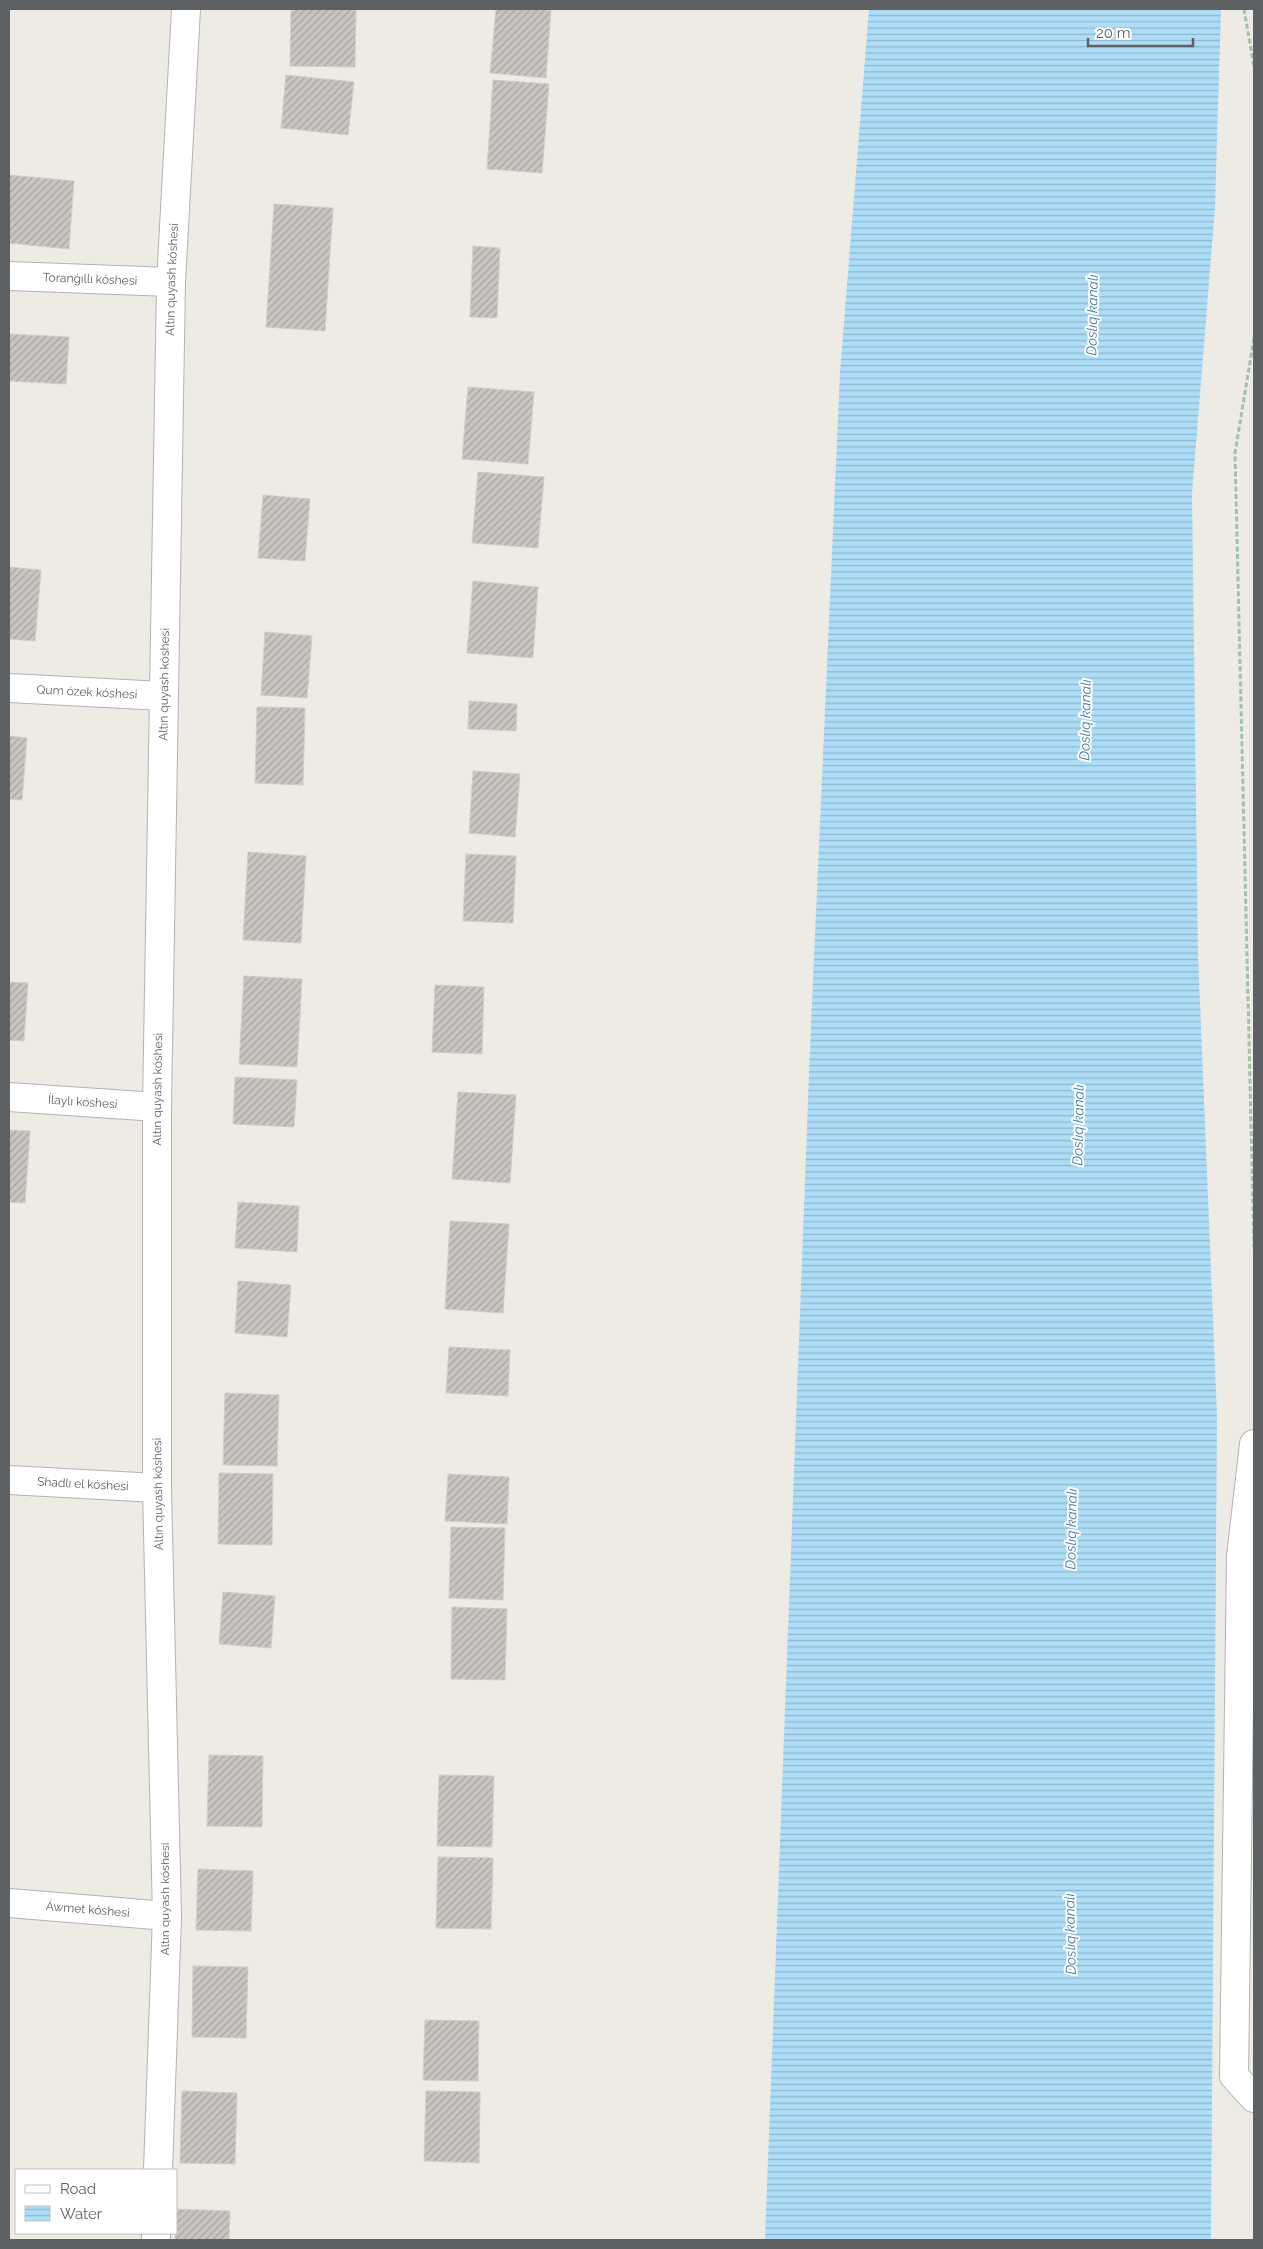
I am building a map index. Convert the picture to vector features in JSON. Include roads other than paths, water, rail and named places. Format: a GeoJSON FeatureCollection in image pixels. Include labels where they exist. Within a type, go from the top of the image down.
{"type":"FeatureCollection","features":[{"type":"Feature","properties":{"kind":"street","name":"Altın quyash kóshesi"},"geometry":{"type":"LineString","coordinates":[[158,2169],[167,1916],[157,1488],[157,1107],[170,282],[186,9]]}},
{"type":"Feature","properties":{"kind":"street","name":"Toranǵıllı kóshesi"},"geometry":{"type":"LineString","coordinates":[[9,276],[170,282]]}},
{"type":"Feature","properties":{"kind":"street","name":"Qum ózek kóshesi"},"geometry":{"type":"LineString","coordinates":[[9,688],[163,696]]}},
{"type":"Feature","properties":{"kind":"street","name":"Ílaylı kóshesi"},"geometry":{"type":"LineString","coordinates":[[9,1097],[157,1107]]}},
{"type":"Feature","properties":{"kind":"street"},"geometry":{"type":"LineString","coordinates":[[1254,1444],[1241,1556],[1234,2076],[1254,2098]]}},
{"type":"Feature","properties":{"kind":"street","name":"Shadlı el kóshesi"},"geometry":{"type":"LineString","coordinates":[[9,1480],[157,1488]]}},
{"type":"Feature","properties":{"kind":"street","name":"Áwmet kóshesi"},"geometry":{"type":"LineString","coordinates":[[9,1903],[167,1916]]}},
{"type":"Feature","properties":{"kind":"water","name":"Doslıq kanalı"},"geometry":{"type":"Polygon","coordinates":[[[869,9],[1221,9],[1215,208],[1192,494],[1198,953],[1217,1416],[1211,2240],[765,2240],[810,1048],[840,373],[869,9]]]}}]}
